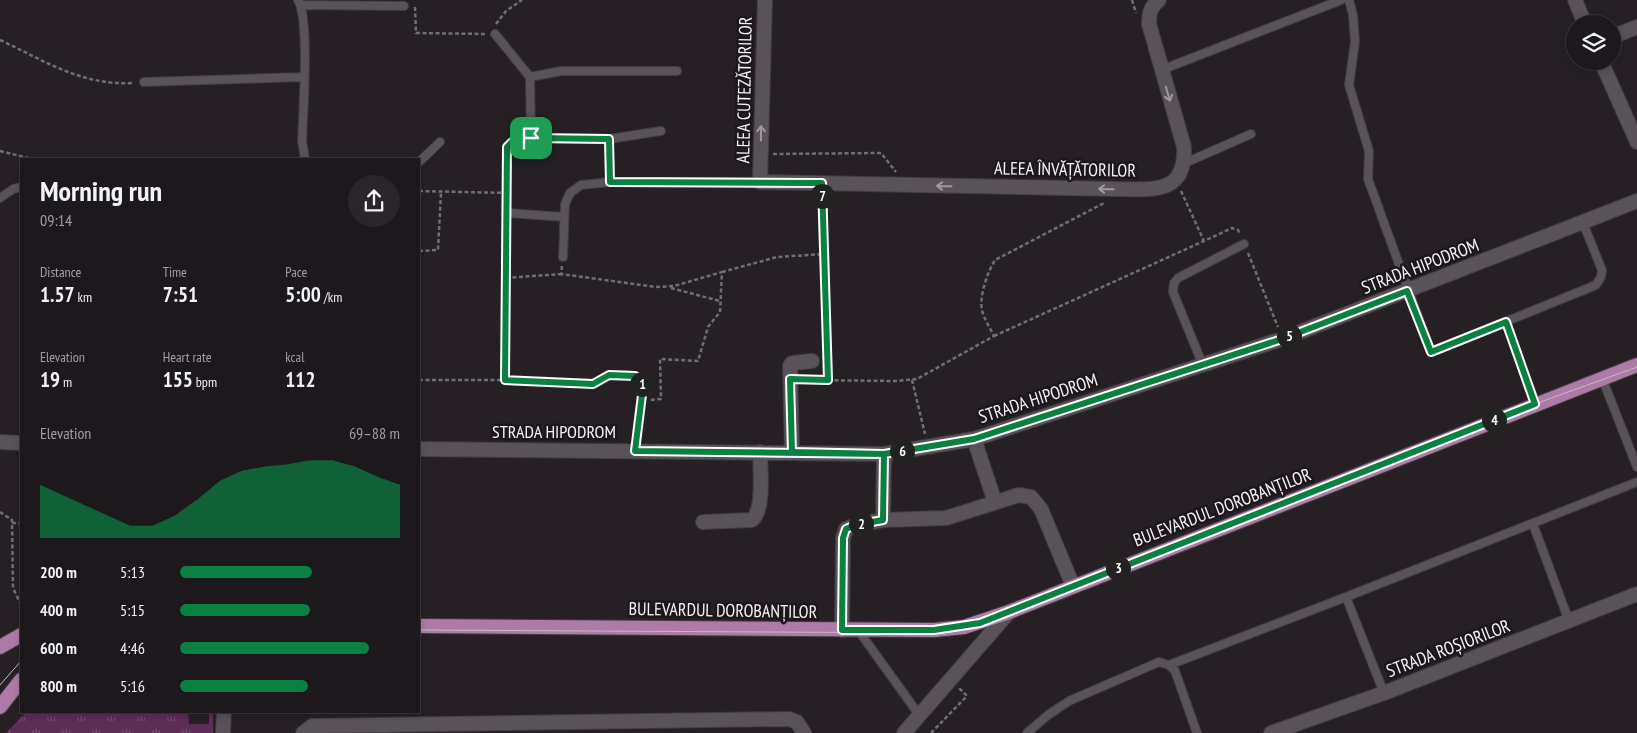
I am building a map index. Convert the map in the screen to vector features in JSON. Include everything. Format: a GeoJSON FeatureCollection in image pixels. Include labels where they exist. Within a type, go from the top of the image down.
{"type":"FeatureCollection","features":[{"type":"Feature","properties":{"kind":"main road","name":"BULEVARDUL DOROBANȚILOR"},"geometry":{"type":"LineString","coordinates":[[420,626],[858,630],[951,629],[980,623],[1637,365]]}},
{"type":"Feature","properties":{"kind":"main road"},"geometry":{"type":"LineString","coordinates":[[0,647],[20,636]]}},
{"type":"Feature","properties":{"kind":"main road"},"geometry":{"type":"LineString","coordinates":[[0,707],[20,681]]}},
{"type":"Feature","properties":{"kind":"street","name":"ALEEA CUTEZĂTORILOR"},"geometry":{"type":"LineString","coordinates":[[760,182],[765,0]]}},
{"type":"Feature","properties":{"kind":"street"},"geometry":{"type":"LineString","coordinates":[[1159,0],[1153,4],[1149,13],[1149,24],[1184,147],[1185,163]]}},
{"type":"Feature","properties":{"kind":"street"},"geometry":{"type":"LineString","coordinates":[[1575,0],[1581,15]]}},
{"type":"Feature","properties":{"kind":"street"},"geometry":{"type":"LineString","coordinates":[[1621,33],[1637,27]]}},
{"type":"Feature","properties":{"kind":"street"},"geometry":{"type":"LineString","coordinates":[[1605,70],[1637,142]]}},
{"type":"Feature","properties":{"kind":"street","name":"ALEEA ÎNVĂȚĂTORILOR"},"geometry":{"type":"LineString","coordinates":[[760,182],[1154,188],[1173,183],[1180,175],[1185,163]]}},
{"type":"Feature","properties":{"kind":"street","name":"STRADA HIPODROM"},"geometry":{"type":"LineString","coordinates":[[420,449],[884,454],[974,439],[1202,363],[1282,339],[1637,201]]}},
{"type":"Feature","properties":{"kind":"street"},"geometry":{"type":"LineString","coordinates":[[792,452],[790,379],[792,363],[812,361]]}},
{"type":"Feature","properties":{"kind":"street"},"geometry":{"type":"LineString","coordinates":[[974,439],[995,502]]}},
{"type":"Feature","properties":{"kind":"street"},"geometry":{"type":"LineString","coordinates":[[0,442],[20,443]]}},
{"type":"Feature","properties":{"kind":"street"},"geometry":{"type":"LineString","coordinates":[[703,522],[752,520],[757,516],[760,506],[760,452]]}},
{"type":"Feature","properties":{"kind":"street"},"geometry":{"type":"LineString","coordinates":[[883,520],[884,454]]}},
{"type":"Feature","properties":{"kind":"street"},"geometry":{"type":"LineString","coordinates":[[842,630],[843,538],[846,529],[855,525],[883,520],[946,518],[1019,495],[1031,497],[1041,509],[1074,586]]}},
{"type":"Feature","properties":{"kind":"street","name":"STRADA ROȘIORILOR"},"geometry":{"type":"LineString","coordinates":[[1271,733],[1384,693],[1637,594]]}},
{"type":"Feature","properties":{"kind":"street"},"geometry":{"type":"LineString","coordinates":[[904,733],[1009,612]]}},
{"type":"Feature","properties":{"kind":"street"},"geometry":{"type":"LineString","coordinates":[[223,733],[224,713]]}},
{"type":"Feature","properties":{"kind":"street"},"geometry":{"type":"LineString","coordinates":[[303,733],[312,726],[406,717],[789,719],[797,722],[804,733]]}},
{"type":"Feature","properties":{"kind":"lane"},"geometry":{"type":"LineString","coordinates":[[1161,70],[1341,0]]}},
{"type":"Feature","properties":{"kind":"lane"},"geometry":{"type":"LineString","coordinates":[[1349,0],[1353,15],[1355,42],[1349,85],[1370,151],[1368,179],[1407,291],[1431,352],[1596,284],[1602,277],[1602,270],[1583,223]]}},
{"type":"Feature","properties":{"kind":"lane"},"geometry":{"type":"LineString","coordinates":[[305,158],[302,141],[304,30],[299,3],[404,6]]}},
{"type":"Feature","properties":{"kind":"lane"},"geometry":{"type":"LineString","coordinates":[[495,34],[530,77],[531,138],[609,139],[661,131]]}},
{"type":"Feature","properties":{"kind":"lane"},"geometry":{"type":"LineString","coordinates":[[530,77],[561,71],[677,71]]}},
{"type":"Feature","properties":{"kind":"lane"},"geometry":{"type":"LineString","coordinates":[[144,82],[304,77]]}},
{"type":"Feature","properties":{"kind":"lane"},"geometry":{"type":"LineString","coordinates":[[1185,163],[1251,134]]}},
{"type":"Feature","properties":{"kind":"lane"},"geometry":{"type":"LineString","coordinates":[[609,139],[610,182]]}},
{"type":"Feature","properties":{"kind":"lane"},"geometry":{"type":"LineString","coordinates":[[420,161],[440,142]]}},
{"type":"Feature","properties":{"kind":"lane"},"geometry":{"type":"LineString","coordinates":[[563,257],[565,204],[570,193],[581,185],[610,182],[760,182]]}},
{"type":"Feature","properties":{"kind":"lane"},"geometry":{"type":"LineString","coordinates":[[0,198],[13,189],[20,187]]}},
{"type":"Feature","properties":{"kind":"lane"},"geometry":{"type":"LineString","coordinates":[[507,213],[564,217]]}},
{"type":"Feature","properties":{"kind":"lane"},"geometry":{"type":"LineString","coordinates":[[1202,363],[1173,292],[1174,283],[1178,278],[1244,244]]}},
{"type":"Feature","properties":{"kind":"lane"},"geometry":{"type":"LineString","coordinates":[[1506,322],[1535,404]]}},
{"type":"Feature","properties":{"kind":"lane"},"geometry":{"type":"LineString","coordinates":[[609,375],[635,376],[641,380],[643,387],[635,451]]}},
{"type":"Feature","properties":{"kind":"lane"},"geometry":{"type":"LineString","coordinates":[[1602,378],[1637,467]]}},
{"type":"Feature","properties":{"kind":"lane"},"geometry":{"type":"LineString","coordinates":[[1027,733],[1048,714],[1094,689],[1154,663],[1169,665],[1637,482]]}},
{"type":"Feature","properties":{"kind":"lane"},"geometry":{"type":"LineString","coordinates":[[1533,524],[1569,621]]}},
{"type":"Feature","properties":{"kind":"lane"},"geometry":{"type":"LineString","coordinates":[[1346,597],[1384,693]]}},
{"type":"Feature","properties":{"kind":"lane"},"geometry":{"type":"LineString","coordinates":[[858,630],[920,716]]}},
{"type":"Feature","properties":{"kind":"lane"},"geometry":{"type":"LineString","coordinates":[[1169,665],[1175,671],[1197,733]]}},
{"type":"Feature","properties":{"kind":"path"},"geometry":{"type":"LineString","coordinates":[[404,6],[415,7],[416,33],[495,34],[494,26],[506,11],[522,0]]}},
{"type":"Feature","properties":{"kind":"path"},"geometry":{"type":"LineString","coordinates":[[1132,0],[1138,19]]}},
{"type":"Feature","properties":{"kind":"path"},"geometry":{"type":"LineString","coordinates":[[0,40],[79,78],[115,84],[144,82]]}},
{"type":"Feature","properties":{"kind":"path"},"geometry":{"type":"LineString","coordinates":[[505,380],[507,147],[512,142],[531,138]]}},
{"type":"Feature","properties":{"kind":"path"},"geometry":{"type":"LineString","coordinates":[[0,150],[28,158]]}},
{"type":"Feature","properties":{"kind":"path"},"geometry":{"type":"LineString","coordinates":[[768,152],[880,153],[898,174]]}},
{"type":"Feature","properties":{"kind":"path"},"geometry":{"type":"LineString","coordinates":[[822,183],[828,380]]}},
{"type":"Feature","properties":{"kind":"path"},"geometry":{"type":"LineString","coordinates":[[420,191],[507,193]]}},
{"type":"Feature","properties":{"kind":"path"},"geometry":{"type":"LineString","coordinates":[[420,251],[438,250],[441,192]]}},
{"type":"Feature","properties":{"kind":"path"},"geometry":{"type":"LineString","coordinates":[[994,336],[982,310],[982,303],[989,274],[996,260],[1102,204]]}},
{"type":"Feature","properties":{"kind":"path"},"geometry":{"type":"LineString","coordinates":[[790,379],[912,380],[994,336],[1204,241]]}},
{"type":"Feature","properties":{"kind":"path"},"geometry":{"type":"LineString","coordinates":[[506,278],[562,274],[656,287],[667,286],[776,257],[824,254]]}},
{"type":"Feature","properties":{"kind":"path"},"geometry":{"type":"LineString","coordinates":[[562,274],[563,257]]}},
{"type":"Feature","properties":{"kind":"path"},"geometry":{"type":"LineString","coordinates":[[641,400],[660,399],[660,359],[698,361],[708,327],[720,312],[722,272]]}},
{"type":"Feature","properties":{"kind":"path"},"geometry":{"type":"LineString","coordinates":[[667,286],[720,301]]}},
{"type":"Feature","properties":{"kind":"path"},"geometry":{"type":"LineString","coordinates":[[420,380],[505,380],[593,384],[609,375]]}},
{"type":"Feature","properties":{"kind":"path"},"geometry":{"type":"LineString","coordinates":[[912,380],[925,435]]}},
{"type":"Feature","properties":{"kind":"path"},"geometry":{"type":"LineString","coordinates":[[0,512],[12,520],[14,588],[20,603]]}},
{"type":"Feature","properties":{"kind":"path"},"geometry":{"type":"LineString","coordinates":[[12,523],[20,523]]}},
{"type":"Feature","properties":{"kind":"path"},"geometry":{"type":"LineString","coordinates":[[931,733],[967,696],[951,680]]}},
{"type":"Feature","properties":{"kind":"green space"},"geometry":{"type":"Polygon","coordinates":[[[25,713],[188,713],[189,724],[209,724],[209,713],[213,713],[213,733],[6,733],[25,713]]]}},
{"type":"Feature","properties":{"kind":"tram line"},"geometry":{"type":"LineString","coordinates":[[420,630],[943,633],[976,628],[1535,404],[1637,367]]}},
{"type":"Feature","properties":{"kind":"tram line"},"geometry":{"type":"LineString","coordinates":[[0,685],[20,662]]}},
{"type":"Feature","properties":{"kind":"route"},"geometry":{"type":"LineString","coordinates":[[531,138],[512,142],[507,147],[505,380],[593,384],[609,375],[635,376],[641,380],[643,387],[635,451],[884,454],[885,497],[883,520],[855,525],[846,529],[843,538],[842,630],[934,630],[951,629],[980,623],[1535,404],[1506,322],[1431,352],[1407,291],[1282,339],[1202,363],[974,439],[884,454],[792,452],[790,379],[828,380],[822,183],[610,182],[609,139],[531,138]]}}]}
